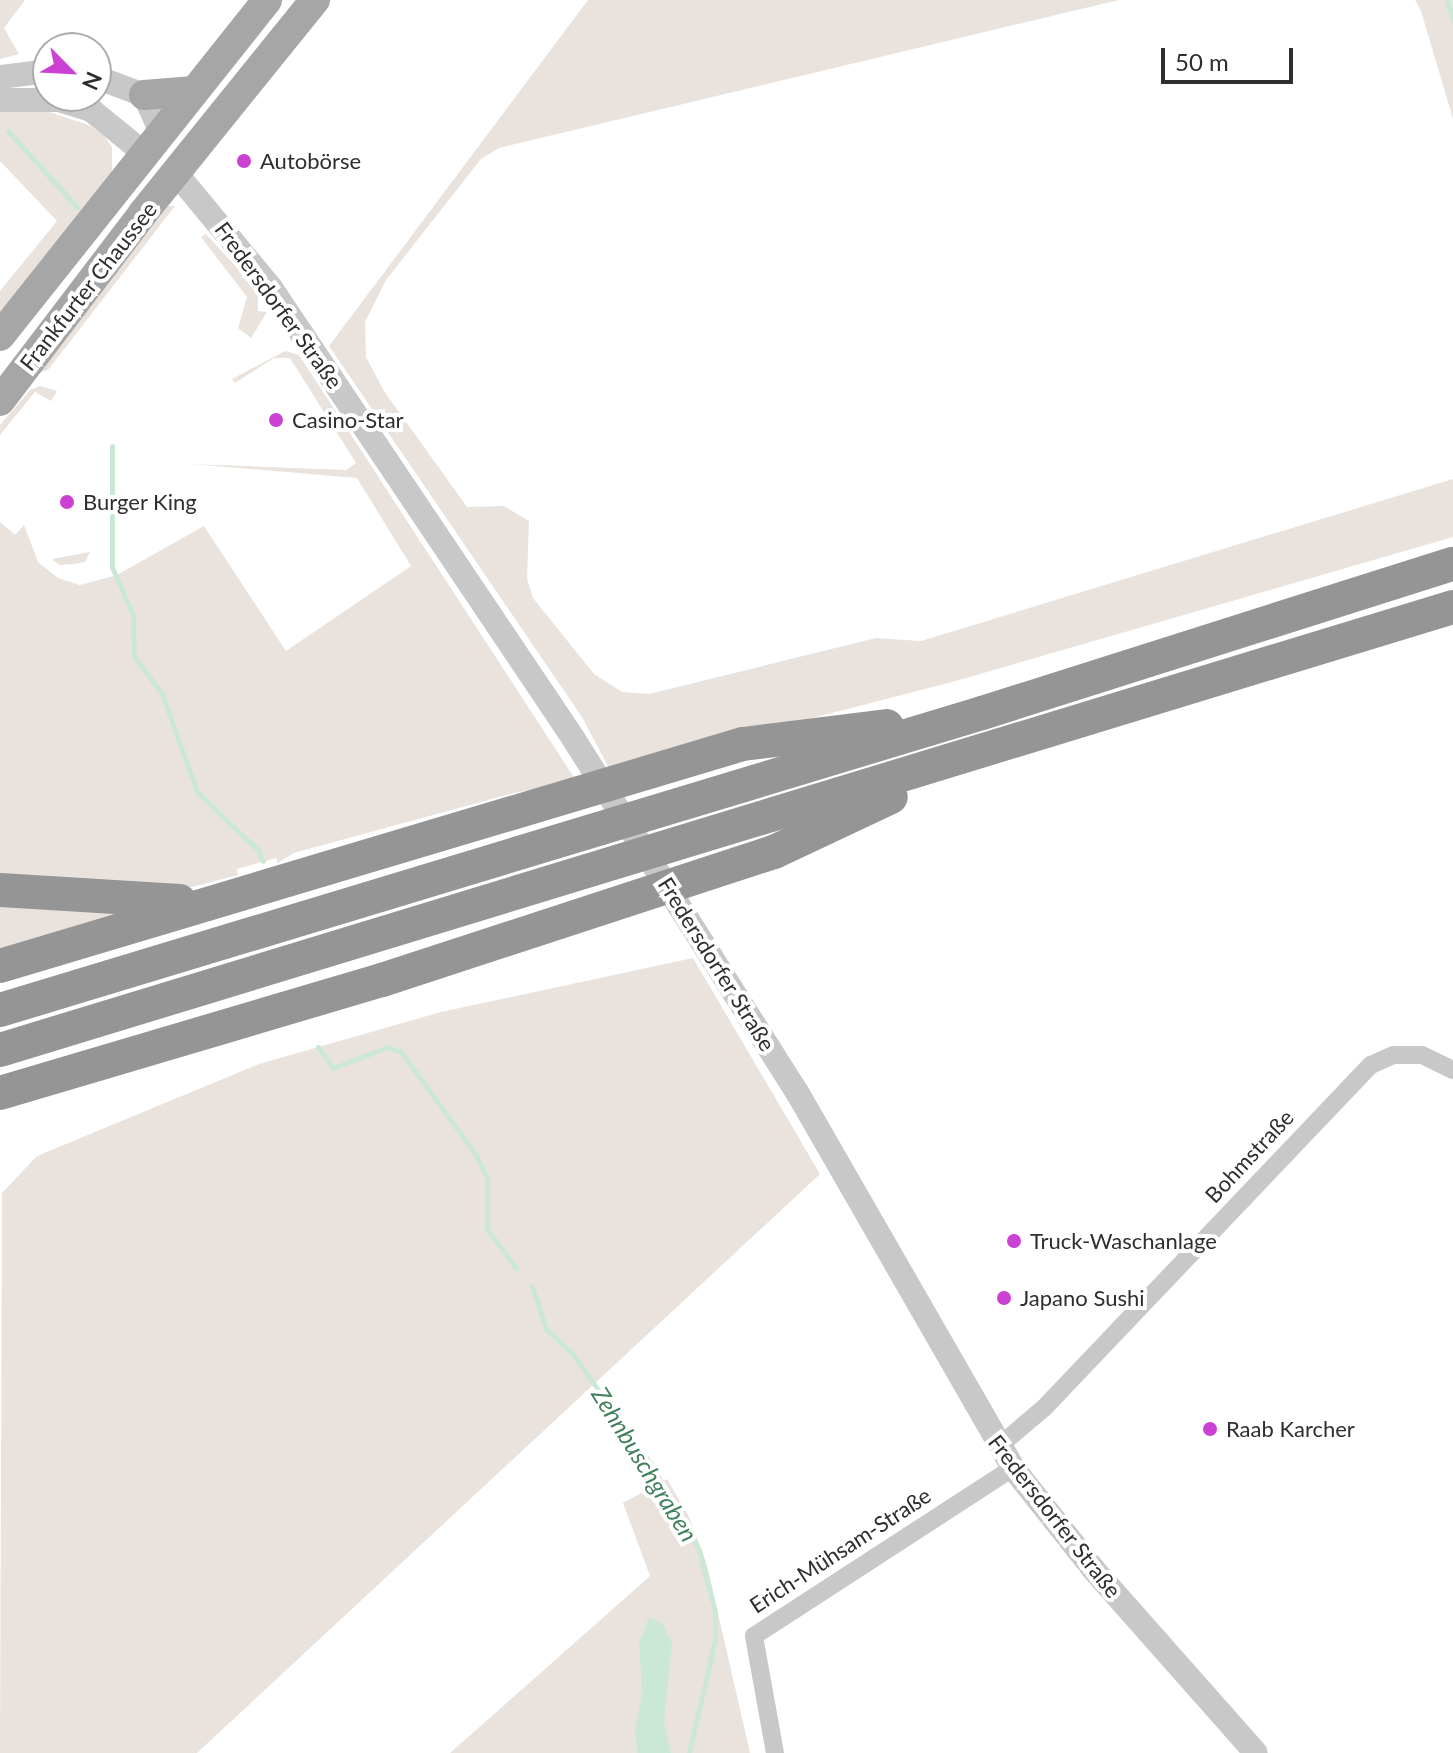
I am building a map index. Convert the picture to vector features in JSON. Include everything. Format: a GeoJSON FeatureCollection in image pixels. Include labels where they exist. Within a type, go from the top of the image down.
{"type":"FeatureCollection","features":[{"type":"Feature","properties":{"kind":"highway"},"geometry":{"type":"LineString","coordinates":[[0,1010],[982,713],[1453,564]]}},
{"type":"Feature","properties":{"kind":"highway"},"geometry":{"type":"LineString","coordinates":[[0,1050],[1453,607]]}},
{"type":"Feature","properties":{"kind":"highway"},"geometry":{"type":"LineString","coordinates":[[0,966],[743,744],[982,713]]}},
{"type":"Feature","properties":{"kind":"highway"},"geometry":{"type":"LineString","coordinates":[[0,1093],[382,980],[774,852],[996,748]]}},
{"type":"Feature","properties":{"kind":"highway"},"geometry":{"type":"LineString","coordinates":[[0,890],[208,902]]}},
{"type":"Feature","properties":{"kind":"highway"},"geometry":{"type":"LineString","coordinates":[[0,1110],[43,1080]]}},
{"type":"Feature","properties":{"kind":"main road","name":"Frankfurter Chaussee"},"geometry":{"type":"LineString","coordinates":[[0,336],[267,0]]}},
{"type":"Feature","properties":{"kind":"main road","name":"Frankfurter Chaussee"},"geometry":{"type":"LineString","coordinates":[[0,401],[176,173],[315,0]]}},
{"type":"Feature","properties":{"kind":"main road"},"geometry":{"type":"LineString","coordinates":[[144,95],[194,91]]}},
{"type":"Feature","properties":{"kind":"main road"},"geometry":{"type":"LineString","coordinates":[[153,142],[176,173]]}},
{"type":"Feature","properties":{"kind":"street"},"geometry":{"type":"LineString","coordinates":[[0,77],[32,73]]}},
{"type":"Feature","properties":{"kind":"street"},"geometry":{"type":"LineString","coordinates":[[112,83],[144,95],[153,142]]}},
{"type":"Feature","properties":{"kind":"street"},"geometry":{"type":"LineString","coordinates":[[0,100],[59,100],[91,110],[153,142]]}},
{"type":"Feature","properties":{"kind":"street","name":"Fredersdorfer Straße"},"geometry":{"type":"LineString","coordinates":[[176,173],[271,288],[573,738],[797,1092],[1013,1468],[1103,1580],[1256,1753]]}},
{"type":"Feature","properties":{"kind":"street","name":"Bohmstraße"},"geometry":{"type":"LineString","coordinates":[[999,1446],[1044,1408],[1371,1065],[1393,1055],[1422,1055],[1453,1070]]}},
{"type":"Feature","properties":{"kind":"street","name":"Erich-Mühsam-Straße"},"geometry":{"type":"LineString","coordinates":[[775,1753],[754,1636],[1013,1468]]}},
{"type":"Feature","properties":{"kind":"shaded area"},"geometry":{"type":"Polygon","coordinates":[[[0,0],[25,0],[4,28],[19,54],[0,59],[0,0]]]}},
{"type":"Feature","properties":{"kind":"shaded area"},"geometry":{"type":"Polygon","coordinates":[[[588,0],[1119,0],[499,148],[481,159],[386,280],[365,322],[366,357],[384,391],[467,507],[504,506],[529,521],[527,579],[533,598],[594,674],[622,692],[649,694],[876,638],[921,641],[1453,479],[1453,537],[956,681],[610,770],[582,717],[329,346],[588,0]]]}},
{"type":"Feature","properties":{"kind":"shaded area"},"geometry":{"type":"Polygon","coordinates":[[[1415,0],[1453,0],[1453,119],[1421,11],[1415,0]]]}},
{"type":"Feature","properties":{"kind":"shaded area"},"geometry":{"type":"Polygon","coordinates":[[[32,110],[49,112],[91,126],[112,147],[112,175],[0,321],[0,291],[57,221],[0,161],[0,112],[32,110]]]}},
{"type":"Feature","properties":{"kind":"shaded area"},"geometry":{"type":"Polygon","coordinates":[[[168,206],[175,206],[48,370],[26,376],[168,206]]]}},
{"type":"Feature","properties":{"kind":"shaded area"},"geometry":{"type":"Polygon","coordinates":[[[206,234],[250,282],[258,295],[258,311],[267,312],[251,338],[238,328],[247,297],[201,237],[206,234]]]}},
{"type":"Feature","properties":{"kind":"shaded area"},"geometry":{"type":"Polygon","coordinates":[[[285,351],[299,355],[577,782],[514,793],[294,853],[278,863],[276,858],[237,869],[238,875],[181,890],[0,881],[0,522],[15,535],[24,525],[38,562],[58,578],[80,585],[117,575],[204,526],[286,651],[411,566],[357,478],[192,464],[346,470],[356,463],[290,358],[274,358],[235,383],[232,379],[285,351]]]}},
{"type":"Feature","properties":{"kind":"shaded area"},"geometry":{"type":"Polygon","coordinates":[[[40,386],[57,391],[51,401],[35,392],[0,435],[0,425],[30,390],[40,386]]]}},
{"type":"Feature","properties":{"kind":"shaded area"},"geometry":{"type":"Polygon","coordinates":[[[90,552],[85,562],[59,565],[52,559],[90,552]]]}},
{"type":"Feature","properties":{"kind":"shaded area"},"geometry":{"type":"Polygon","coordinates":[[[0,901],[160,910],[0,959],[0,901]]]}},
{"type":"Feature","properties":{"kind":"shaded area"},"geometry":{"type":"Polygon","coordinates":[[[693,958],[820,1174],[197,1753],[0,1753],[2,1193],[37,1156],[259,1064],[441,1012],[693,958]]]}},
{"type":"Feature","properties":{"kind":"shaded area"},"geometry":{"type":"Polygon","coordinates":[[[667,1479],[689,1517],[707,1565],[750,1753],[450,1753],[650,1576],[623,1503],[667,1479]]]}},
{"type":"Feature","properties":{"kind":"shaded area"},"geometry":{"type":"Polygon","coordinates":[[[649,1617],[663,1624],[672,1643],[664,1722],[671,1753],[637,1753],[635,1731],[642,1692],[639,1643],[649,1617]]]}},
{"type":"Feature","properties":{"kind":"waterway"},"geometry":{"type":"LineString","coordinates":[[1447,0],[1453,20]]}},
{"type":"Feature","properties":{"kind":"waterway","name":"Zehnbuschgraben"},"geometry":{"type":"LineString","coordinates":[[8,131],[77,207]]}},
{"type":"Feature","properties":{"kind":"waterway","name":"Zehnbuschgraben"},"geometry":{"type":"LineString","coordinates":[[112,446],[112,567],[133,615],[134,656],[162,694],[197,792],[258,850],[263,861]]}},
{"type":"Feature","properties":{"kind":"waterway","name":"Zehnbuschgraben"},"geometry":{"type":"LineString","coordinates":[[318,1047],[333,1068],[388,1047],[401,1052],[476,1155],[487,1179],[487,1229],[516,1268]]}},
{"type":"Feature","properties":{"kind":"waterway","name":"Zehnbuschgraben"},"geometry":{"type":"LineString","coordinates":[[532,1286],[546,1329],[572,1353],[651,1464],[699,1550],[715,1612],[715,1640],[689,1753]]}},
{"type":"Feature","properties":{"kind":"place","name":"Autobörse"},"geometry":{"type":"Point","coordinates":[244,161]}},
{"type":"Feature","properties":{"kind":"place","name":"Casino-Star"},"geometry":{"type":"Point","coordinates":[276,420]}},
{"type":"Feature","properties":{"kind":"place","name":"Burger King"},"geometry":{"type":"Point","coordinates":[67,502]}},
{"type":"Feature","properties":{"kind":"place","name":"Truck-Waschanlage"},"geometry":{"type":"Point","coordinates":[1014,1241]}},
{"type":"Feature","properties":{"kind":"place","name":"Japano Sushi"},"geometry":{"type":"Point","coordinates":[1004,1298]}},
{"type":"Feature","properties":{"kind":"place","name":"Raab Karcher"},"geometry":{"type":"Point","coordinates":[1210,1429]}}]}
